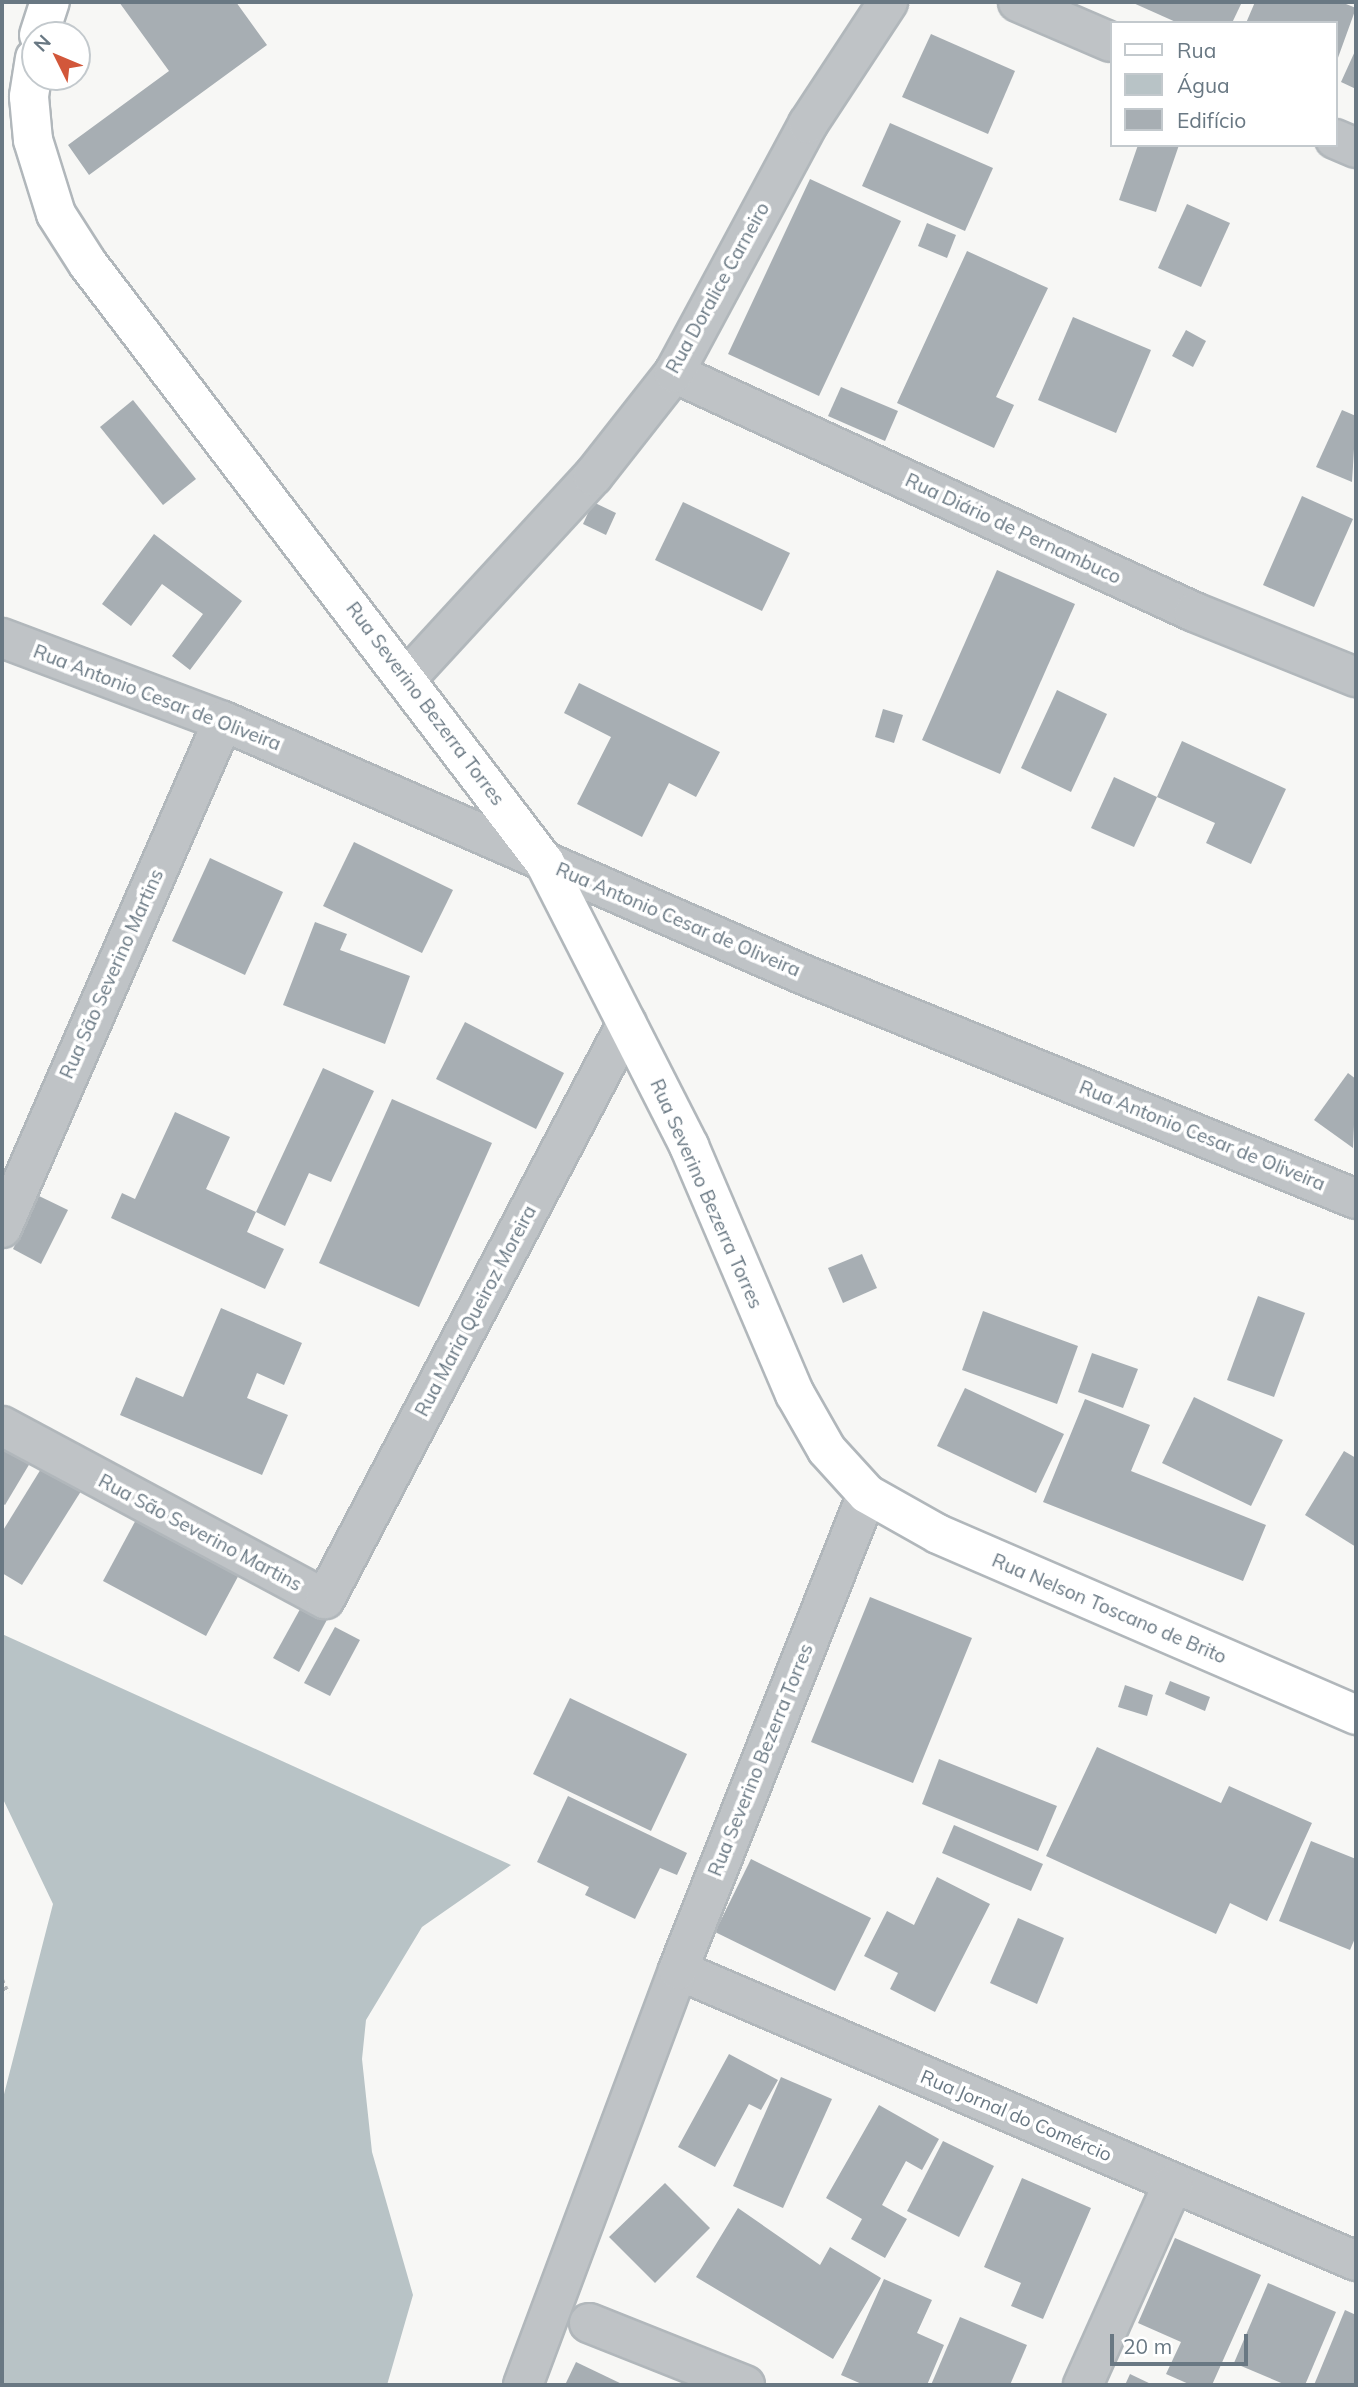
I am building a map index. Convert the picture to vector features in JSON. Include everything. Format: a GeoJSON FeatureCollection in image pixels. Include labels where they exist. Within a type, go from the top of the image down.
{"type":"FeatureCollection","features":[{"type":"Feature","properties":{"kind":"main road"},"geometry":{"type":"LineString","coordinates":[[44,21],[50,2]]}},
{"type":"Feature","properties":{"kind":"main road","name":"Rua Severino Bezerra Torres"},"geometry":{"type":"LineString","coordinates":[[30,91],[33,140],[56,214],[88,264],[407,678],[545,863],[689,1146],[794,1394],[827,1450],[867,1494]]}},
{"type":"Feature","properties":{"kind":"main road","name":"Rua Nelson Toscano de Brito"},"geometry":{"type":"LineString","coordinates":[[867,1494],[987,1557],[1356,1715]]}},
{"type":"Feature","properties":{"kind":"street","name":"Rua Doralice Carneiro"},"geometry":{"type":"LineString","coordinates":[[407,678],[593,476],[674,373],[808,124],[888,2]]}},
{"type":"Feature","properties":{"kind":"street"},"geometry":{"type":"LineString","coordinates":[[1018,2],[1110,42]]}},
{"type":"Feature","properties":{"kind":"street"},"geometry":{"type":"LineString","coordinates":[[1337,140],[1356,148]]}},
{"type":"Feature","properties":{"kind":"street","name":"Rua Diário de Pernambuco"},"geometry":{"type":"LineString","coordinates":[[674,373],[1194,612],[1356,677]]}},
{"type":"Feature","properties":{"kind":"street","name":"Rua Antonio Cesar de Oliveira"},"geometry":{"type":"LineString","coordinates":[[2,638],[223,721],[802,974],[1356,1199]]}},
{"type":"Feature","properties":{"kind":"street","name":"Rua São Severino Martins"},"geometry":{"type":"LineString","coordinates":[[2,1228],[223,721]]}},
{"type":"Feature","properties":{"kind":"street","name":"Rua Maria Queiroz Moreira"},"geometry":{"type":"LineString","coordinates":[[325,1599],[627,1023]]}},
{"type":"Feature","properties":{"kind":"street","name":"Rua São Severino Martins"},"geometry":{"type":"LineString","coordinates":[[2,1426],[325,1599]]}},
{"type":"Feature","properties":{"kind":"street","name":"Rua Severino Bezerra Torres"},"geometry":{"type":"LineString","coordinates":[[523,2385],[678,1970],[867,1494]]}},
{"type":"Feature","properties":{"kind":"street","name":"Rua Jornal do Comércio"},"geometry":{"type":"LineString","coordinates":[[678,1970],[1356,2260]]}},
{"type":"Feature","properties":{"kind":"street"},"geometry":{"type":"LineString","coordinates":[[1083,2385],[1173,2184]]}},
{"type":"Feature","properties":{"kind":"street"},"geometry":{"type":"LineString","coordinates":[[589,2323],[745,2385]]}},
{"type":"Feature","properties":{"kind":"path"},"geometry":{"type":"LineString","coordinates":[[2,1980],[8,1993]]}},
{"type":"Feature","properties":{"kind":"water"},"geometry":{"type":"Polygon","coordinates":[[[2,1634],[511,1865],[422,1927],[366,2020],[362,2059],[372,2152],[413,2295],[387,2385],[2,2385],[2,2102],[53,1904],[2,1797],[2,1634]]]}},
{"type":"Feature","properties":{"kind":"building"},"geometry":{"type":"Polygon","coordinates":[[[119,2],[236,2],[267,45],[89,175],[68,145],[169,71],[119,2]]]}},
{"type":"Feature","properties":{"kind":"building"},"geometry":{"type":"Polygon","coordinates":[[[1131,2],[1242,2],[1233,21],[1174,21],[1131,2]]]}},
{"type":"Feature","properties":{"kind":"building"},"geometry":{"type":"Polygon","coordinates":[[[1255,2],[1341,2],[1356,8],[1337,60],[1337,21],[1247,21],[1255,2]]]}},
{"type":"Feature","properties":{"kind":"building"},"geometry":{"type":"Polygon","coordinates":[[[931,34],[1015,71],[988,134],[902,97],[931,34]]]}},
{"type":"Feature","properties":{"kind":"building"},"geometry":{"type":"Polygon","coordinates":[[[1356,49],[1356,89],[1341,82],[1356,49]]]}},
{"type":"Feature","properties":{"kind":"building"},"geometry":{"type":"Polygon","coordinates":[[[890,123],[993,168],[965,231],[862,186],[890,123]]]}},
{"type":"Feature","properties":{"kind":"building"},"geometry":{"type":"Polygon","coordinates":[[[1137,147],[1178,147],[1156,212],[1119,200],[1137,147]]]}},
{"type":"Feature","properties":{"kind":"building"},"geometry":{"type":"Polygon","coordinates":[[[810,179],[901,221],[819,396],[728,354],[810,179]]]}},
{"type":"Feature","properties":{"kind":"building"},"geometry":{"type":"Polygon","coordinates":[[[1187,204],[1230,223],[1201,287],[1158,268],[1187,204]]]}},
{"type":"Feature","properties":{"kind":"building"},"geometry":{"type":"Polygon","coordinates":[[[927,223],[956,235],[947,258],[918,246],[927,223]]]}},
{"type":"Feature","properties":{"kind":"building"},"geometry":{"type":"Polygon","coordinates":[[[967,251],[1048,288],[996,397],[1014,405],[994,448],[897,403],[967,251]]]}},
{"type":"Feature","properties":{"kind":"building"},"geometry":{"type":"Polygon","coordinates":[[[1073,317],[1151,350],[1116,433],[1038,400],[1073,317]]]}},
{"type":"Feature","properties":{"kind":"building"},"geometry":{"type":"Polygon","coordinates":[[[1186,330],[1206,341],[1193,367],[1172,356],[1186,330]]]}},
{"type":"Feature","properties":{"kind":"building"},"geometry":{"type":"Polygon","coordinates":[[[841,387],[898,411],[885,441],[828,416],[841,387]]]}},
{"type":"Feature","properties":{"kind":"building"},"geometry":{"type":"Polygon","coordinates":[[[133,400],[196,479],[163,505],[100,427],[133,400]]]}},
{"type":"Feature","properties":{"kind":"building"},"geometry":{"type":"Polygon","coordinates":[[[1342,410],[1356,416],[1352,482],[1316,467],[1342,410]]]}},
{"type":"Feature","properties":{"kind":"building"},"geometry":{"type":"Polygon","coordinates":[[[1302,496],[1353,519],[1314,607],[1263,585],[1302,496]]]}},
{"type":"Feature","properties":{"kind":"building"},"geometry":{"type":"Polygon","coordinates":[[[593,502],[616,513],[606,535],[583,524],[593,502]]]}},
{"type":"Feature","properties":{"kind":"building"},"geometry":{"type":"Polygon","coordinates":[[[683,502],[790,553],[762,611],[655,560],[683,502]]]}},
{"type":"Feature","properties":{"kind":"building"},"geometry":{"type":"Polygon","coordinates":[[[154,534],[242,601],[190,670],[172,656],[203,614],[162,584],[131,626],[102,604],[154,534]]]}},
{"type":"Feature","properties":{"kind":"building"},"geometry":{"type":"Polygon","coordinates":[[[997,570],[1075,604],[1000,774],[922,740],[997,570]]]}},
{"type":"Feature","properties":{"kind":"building"},"geometry":{"type":"Polygon","coordinates":[[[579,683],[720,752],[696,797],[669,783],[642,837],[577,804],[611,737],[564,713],[579,683]]]}},
{"type":"Feature","properties":{"kind":"building"},"geometry":{"type":"Polygon","coordinates":[[[1057,690],[1107,714],[1071,792],[1021,768],[1057,690]]]}},
{"type":"Feature","properties":{"kind":"building"},"geometry":{"type":"Polygon","coordinates":[[[883,709],[903,715],[894,743],[875,737],[883,709]]]}},
{"type":"Feature","properties":{"kind":"building"},"geometry":{"type":"Polygon","coordinates":[[[1182,741],[1286,789],[1251,864],[1206,843],[1215,823],[1157,797],[1182,741]]]}},
{"type":"Feature","properties":{"kind":"building"},"geometry":{"type":"Polygon","coordinates":[[[1114,777],[1157,797],[1134,847],[1091,828],[1114,777]]]}},
{"type":"Feature","properties":{"kind":"building"},"geometry":{"type":"Polygon","coordinates":[[[354,842],[453,890],[422,953],[323,906],[354,842]]]}},
{"type":"Feature","properties":{"kind":"building"},"geometry":{"type":"Polygon","coordinates":[[[210,858],[283,892],[245,975],[172,941],[210,858]]]}},
{"type":"Feature","properties":{"kind":"building"},"geometry":{"type":"Polygon","coordinates":[[[315,922],[347,934],[340,950],[410,976],[385,1044],[283,1005],[315,922]]]}},
{"type":"Feature","properties":{"kind":"building"},"geometry":{"type":"Polygon","coordinates":[[[465,1022],[564,1073],[536,1129],[436,1079],[465,1022]]]}},
{"type":"Feature","properties":{"kind":"building"},"geometry":{"type":"Polygon","coordinates":[[[323,1068],[374,1091],[331,1182],[309,1173],[285,1226],[256,1212],[323,1068]]]}},
{"type":"Feature","properties":{"kind":"building"},"geometry":{"type":"Polygon","coordinates":[[[1348,1073],[1356,1079],[1353,1148],[1314,1120],[1348,1073]]]}},
{"type":"Feature","properties":{"kind":"building"},"geometry":{"type":"Polygon","coordinates":[[[392,1099],[492,1143],[419,1307],[319,1263],[392,1099]]]}},
{"type":"Feature","properties":{"kind":"building"},"geometry":{"type":"Polygon","coordinates":[[[175,1112],[230,1137],[206,1189],[256,1212],[247,1232],[284,1249],[265,1289],[111,1218],[122,1193],[135,1199],[175,1112]]]}},
{"type":"Feature","properties":{"kind":"building"},"geometry":{"type":"Polygon","coordinates":[[[39,1196],[68,1210],[41,1264],[13,1249],[39,1196]]]}},
{"type":"Feature","properties":{"kind":"building"},"geometry":{"type":"Polygon","coordinates":[[[862,1254],[877,1288],[843,1303],[828,1268],[862,1254]]]}},
{"type":"Feature","properties":{"kind":"building"},"geometry":{"type":"Polygon","coordinates":[[[1258,1296],[1305,1313],[1274,1397],[1227,1380],[1258,1296]]]}},
{"type":"Feature","properties":{"kind":"building"},"geometry":{"type":"Polygon","coordinates":[[[221,1308],[302,1343],[284,1385],[257,1373],[247,1398],[288,1415],[262,1475],[120,1415],[136,1377],[183,1397],[221,1308]]]}},
{"type":"Feature","properties":{"kind":"building"},"geometry":{"type":"Polygon","coordinates":[[[983,1311],[1078,1346],[1057,1404],[962,1370],[983,1311]]]}},
{"type":"Feature","properties":{"kind":"building"},"geometry":{"type":"Polygon","coordinates":[[[1092,1353],[1138,1369],[1123,1408],[1078,1392],[1092,1353]]]}},
{"type":"Feature","properties":{"kind":"building"},"geometry":{"type":"Polygon","coordinates":[[[965,1388],[1064,1434],[1036,1493],[937,1446],[965,1388]]]}},
{"type":"Feature","properties":{"kind":"building"},"geometry":{"type":"Polygon","coordinates":[[[1194,1397],[1283,1440],[1251,1506],[1162,1463],[1194,1397]]]}},
{"type":"Feature","properties":{"kind":"building"},"geometry":{"type":"Polygon","coordinates":[[[1085,1399],[1150,1425],[1131,1471],[1266,1525],[1243,1581],[1043,1502],[1085,1399]]]}},
{"type":"Feature","properties":{"kind":"building"},"geometry":{"type":"Polygon","coordinates":[[[2,1440],[33,1458],[5,1505],[2,1503],[2,1440]]]}},
{"type":"Feature","properties":{"kind":"building"},"geometry":{"type":"Polygon","coordinates":[[[1344,1451],[1356,1458],[1356,1547],[1305,1515],[1344,1451]]]}},
{"type":"Feature","properties":{"kind":"building"},"geometry":{"type":"Polygon","coordinates":[[[44,1464],[83,1488],[22,1585],[2,1573],[2,1532],[44,1464]]]}},
{"type":"Feature","properties":{"kind":"building"},"geometry":{"type":"Polygon","coordinates":[[[138,1516],[241,1571],[206,1636],[103,1581],[138,1516]]]}},
{"type":"Feature","properties":{"kind":"building"},"geometry":{"type":"Polygon","coordinates":[[[870,1597],[972,1638],[913,1783],[811,1742],[870,1597]]]}},
{"type":"Feature","properties":{"kind":"building"},"geometry":{"type":"Polygon","coordinates":[[[304,1602],[329,1616],[299,1672],[273,1658],[304,1602]]]}},
{"type":"Feature","properties":{"kind":"building"},"geometry":{"type":"Polygon","coordinates":[[[335,1627],[360,1640],[330,1696],[304,1683],[335,1627]]]}},
{"type":"Feature","properties":{"kind":"building"},"geometry":{"type":"Polygon","coordinates":[[[1170,1681],[1210,1697],[1205,1711],[1165,1694],[1170,1681]]]}},
{"type":"Feature","properties":{"kind":"building"},"geometry":{"type":"Polygon","coordinates":[[[1125,1685],[1153,1695],[1147,1716],[1118,1707],[1125,1685]]]}},
{"type":"Feature","properties":{"kind":"building"},"geometry":{"type":"Polygon","coordinates":[[[570,1698],[687,1754],[651,1831],[533,1774],[570,1698]]]}},
{"type":"Feature","properties":{"kind":"building"},"geometry":{"type":"Polygon","coordinates":[[[1097,1747],[1221,1803],[1229,1786],[1312,1823],[1267,1921],[1230,1903],[1216,1934],[1046,1856],[1097,1747]]]}},
{"type":"Feature","properties":{"kind":"building"},"geometry":{"type":"Polygon","coordinates":[[[939,1759],[1057,1806],[1038,1851],[922,1804],[939,1759]]]}},
{"type":"Feature","properties":{"kind":"building"},"geometry":{"type":"Polygon","coordinates":[[[568,1796],[687,1853],[677,1875],[660,1868],[635,1919],[585,1895],[589,1887],[537,1862],[568,1796]]]}},
{"type":"Feature","properties":{"kind":"building"},"geometry":{"type":"Polygon","coordinates":[[[954,1825],[1043,1864],[1031,1891],[942,1853],[954,1825]]]}},
{"type":"Feature","properties":{"kind":"building"},"geometry":{"type":"Polygon","coordinates":[[[1311,1841],[1356,1859],[1356,1936],[1350,1950],[1279,1921],[1311,1841]]]}},
{"type":"Feature","properties":{"kind":"building"},"geometry":{"type":"Polygon","coordinates":[[[751,1859],[871,1918],[835,1991],[715,1932],[751,1859]]]}},
{"type":"Feature","properties":{"kind":"building"},"geometry":{"type":"Polygon","coordinates":[[[937,1877],[990,1904],[935,2012],[890,1989],[898,1973],[864,1956],[887,1911],[914,1925],[937,1877]]]}},
{"type":"Feature","properties":{"kind":"building"},"geometry":{"type":"Polygon","coordinates":[[[1018,1918],[1064,1938],[1037,2004],[990,1983],[1018,1918]]]}},
{"type":"Feature","properties":{"kind":"building"},"geometry":{"type":"Polygon","coordinates":[[[729,2054],[778,2080],[761,2110],[749,2104],[715,2167],[678,2147],[729,2054]]]}},
{"type":"Feature","properties":{"kind":"building"},"geometry":{"type":"Polygon","coordinates":[[[781,2077],[832,2099],[783,2208],[733,2186],[781,2077]]]}},
{"type":"Feature","properties":{"kind":"building"},"geometry":{"type":"Polygon","coordinates":[[[879,2105],[939,2139],[922,2170],[906,2161],[882,2205],[907,2219],[885,2258],[851,2239],[862,2219],[826,2198],[879,2105]]]}},
{"type":"Feature","properties":{"kind":"building"},"geometry":{"type":"Polygon","coordinates":[[[943,2141],[994,2166],[959,2237],[907,2211],[943,2141]]]}},
{"type":"Feature","properties":{"kind":"building"},"geometry":{"type":"Polygon","coordinates":[[[1022,2178],[1091,2208],[1043,2319],[1011,2306],[1021,2283],[984,2267],[1022,2178]]]}},
{"type":"Feature","properties":{"kind":"building"},"geometry":{"type":"Polygon","coordinates":[[[665,2183],[710,2228],[655,2283],[609,2237],[665,2183]]]}},
{"type":"Feature","properties":{"kind":"building"},"geometry":{"type":"Polygon","coordinates":[[[738,2208],[820,2265],[830,2247],[881,2278],[833,2359],[696,2277],[738,2208]]]}},
{"type":"Feature","properties":{"kind":"building"},"geometry":{"type":"Polygon","coordinates":[[[1175,2238],[1261,2275],[1212,2385],[1191,2385],[1166,2374],[1181,2342],[1138,2323],[1175,2238]]]}},
{"type":"Feature","properties":{"kind":"building"},"geometry":{"type":"Polygon","coordinates":[[[884,2279],[932,2300],[917,2333],[944,2345],[927,2385],[864,2385],[841,2375],[884,2279]]]}},
{"type":"Feature","properties":{"kind":"building"},"geometry":{"type":"Polygon","coordinates":[[[1268,2283],[1336,2312],[1305,2385],[1286,2385],[1234,2363],[1268,2283]]]}},
{"type":"Feature","properties":{"kind":"building"},"geometry":{"type":"Polygon","coordinates":[[[1345,2310],[1356,2315],[1356,2385],[1314,2385],[1345,2310]]]}},
{"type":"Feature","properties":{"kind":"building"},"geometry":{"type":"Polygon","coordinates":[[[960,2317],[1027,2345],[1010,2385],[931,2385],[960,2317]]]}},
{"type":"Feature","properties":{"kind":"building"},"geometry":{"type":"Polygon","coordinates":[[[576,2362],[624,2385],[565,2385],[576,2362]]]}},
{"type":"Feature","properties":{"kind":"building"},"geometry":{"type":"Polygon","coordinates":[[[1130,2374],[1153,2385],[1125,2385],[1130,2374]]]}}]}
